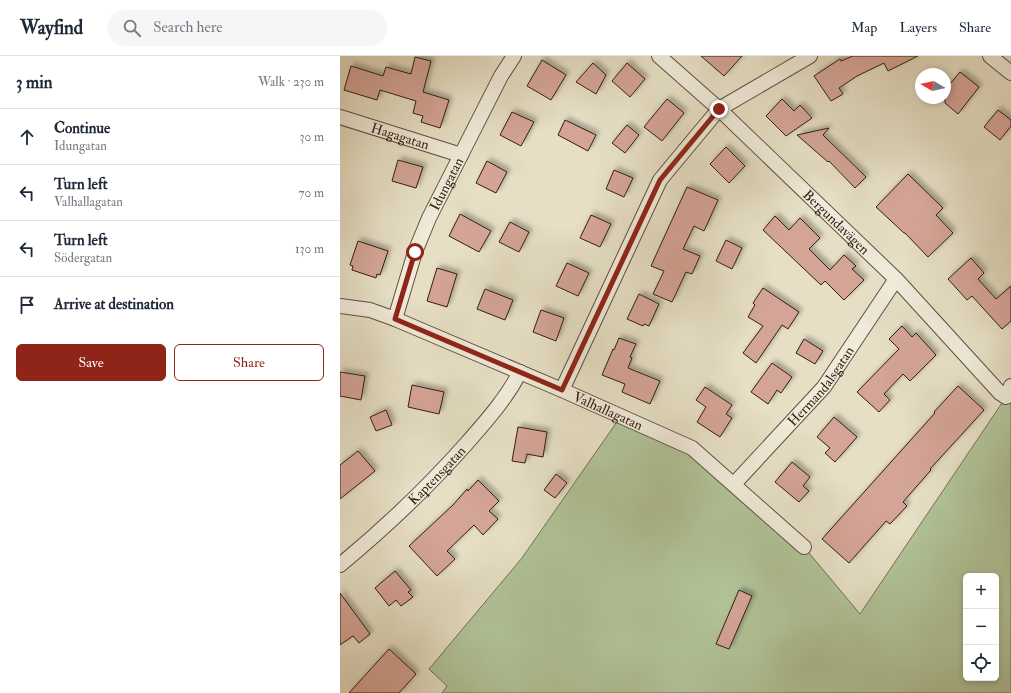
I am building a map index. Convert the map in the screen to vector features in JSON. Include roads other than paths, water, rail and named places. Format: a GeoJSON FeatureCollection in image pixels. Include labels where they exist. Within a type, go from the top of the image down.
{"type":"FeatureCollection","features":[{"type":"Feature","properties":{"kind":"street","name":"Idungatan"},"geometry":{"type":"LineString","coordinates":[[395,319],[415,252],[428,218],[501,76],[514,56]]}},
{"type":"Feature","properties":{"kind":"street","name":"Bergundavägen"},"geometry":{"type":"LineString","coordinates":[[659,56],[719,109],[896,279],[1000,393],[1008,391]]}},
{"type":"Feature","properties":{"kind":"street"},"geometry":{"type":"LineString","coordinates":[[562,390],[660,180],[719,109],[810,56]]}},
{"type":"Feature","properties":{"kind":"street"},"geometry":{"type":"LineString","coordinates":[[990,56],[1011,73]]}},
{"type":"Feature","properties":{"kind":"street","name":"Hagagatan"},"geometry":{"type":"LineString","coordinates":[[340,117],[461,155]]}},
{"type":"Feature","properties":{"kind":"street","name":"Hermandalsgatan"},"geometry":{"type":"LineString","coordinates":[[734,484],[824,388],[896,279]]}},
{"type":"Feature","properties":{"kind":"street","name":"Valhallagatan"},"geometry":{"type":"LineString","coordinates":[[340,306],[370,310],[395,319],[562,390],[692,448],[804,547]]}},
{"type":"Feature","properties":{"kind":"street","name":"Kaptensgatan"},"geometry":{"type":"LineString","coordinates":[[340,565],[371,540],[448,465],[493,414],[520,372]]}}]}
